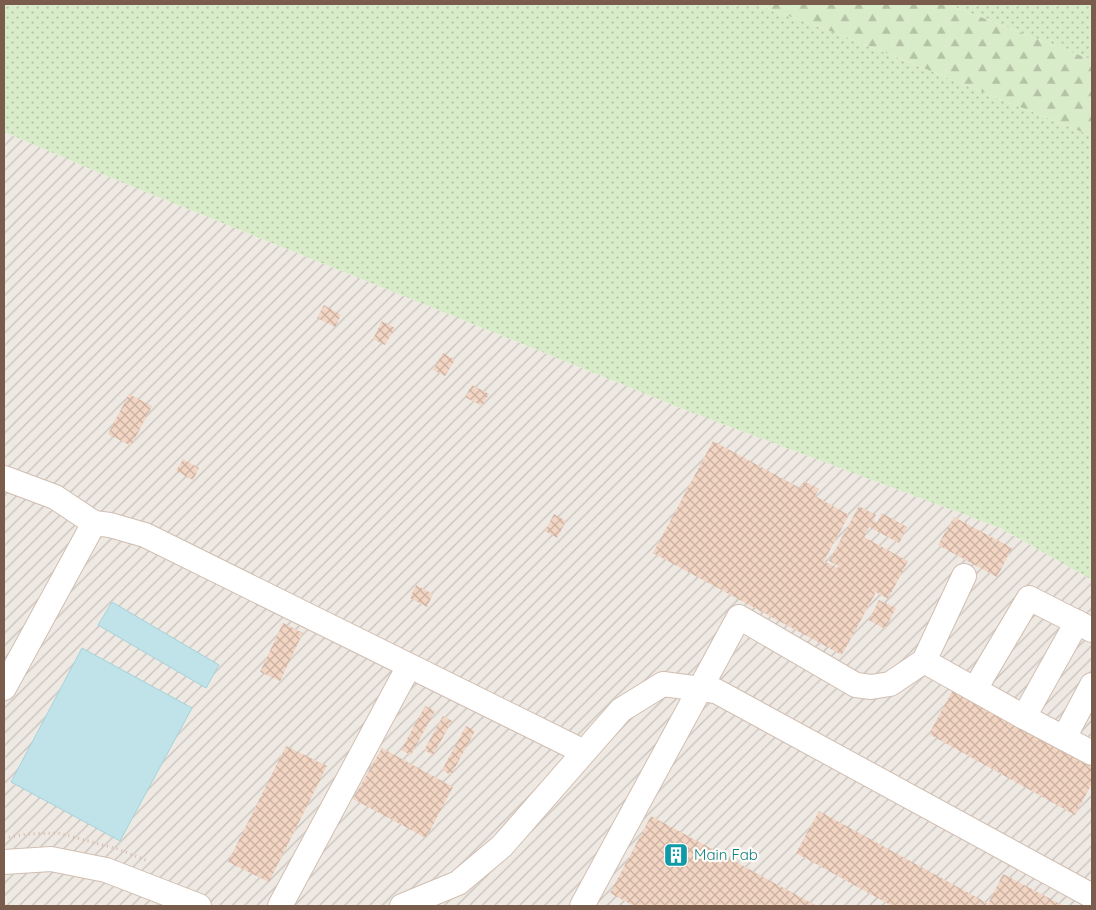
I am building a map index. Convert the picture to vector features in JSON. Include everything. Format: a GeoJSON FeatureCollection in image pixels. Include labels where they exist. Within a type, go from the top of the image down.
{"type":"FeatureCollection","features":[{"type":"Feature","properties":{"kind":"lane"},"geometry":{"type":"LineString","coordinates":[[4,478],[55,498],[94,523],[110,525],[145,535],[584,752]]}},
{"type":"Feature","properties":{"kind":"lane"},"geometry":{"type":"LineString","coordinates":[[4,688],[94,523]]}},
{"type":"Feature","properties":{"kind":"lane"},"geometry":{"type":"LineString","coordinates":[[582,906],[739,617],[856,685],[871,687],[890,684],[924,661],[964,576]]}},
{"type":"Feature","properties":{"kind":"lane"},"geometry":{"type":"LineString","coordinates":[[975,690],[1029,598],[1084,626],[1024,716]]}},
{"type":"Feature","properties":{"kind":"lane"},"geometry":{"type":"LineString","coordinates":[[924,661],[1092,753]]}},
{"type":"Feature","properties":{"kind":"lane"},"geometry":{"type":"LineString","coordinates":[[280,906],[409,666]]}},
{"type":"Feature","properties":{"kind":"lane"},"geometry":{"type":"LineString","coordinates":[[402,906],[458,883],[502,846],[621,710],[662,684],[716,690],[1092,896]]}},
{"type":"Feature","properties":{"kind":"lane"},"geometry":{"type":"LineString","coordinates":[[1064,738],[1092,685]]}},
{"type":"Feature","properties":{"kind":"lane"},"geometry":{"type":"LineString","coordinates":[[4,862],[50,859],[106,870],[199,906]]}},
{"type":"Feature","properties":{"kind":"shaded area"},"geometry":{"type":"Polygon","coordinates":[[[4,132],[121,182],[683,409],[1000,528],[1092,580],[1092,906],[4,906],[4,132]]]}},
{"type":"Feature","properties":{"kind":"green space"},"geometry":{"type":"Polygon","coordinates":[[[4,4],[756,4],[849,38],[1092,136],[1092,580],[1000,528],[688,411],[121,182],[4,132],[4,4]]]}},
{"type":"Feature","properties":{"kind":"green space"},"geometry":{"type":"Polygon","coordinates":[[[756,4],[947,4],[1092,60],[1092,136],[849,38],[756,4]]]}},
{"type":"Feature","properties":{"kind":"green space"},"geometry":{"type":"Polygon","coordinates":[[[947,4],[1092,4],[1092,60],[947,4]]]}},
{"type":"Feature","properties":{"kind":"water"},"geometry":{"type":"Polygon","coordinates":[[[112,602],[219,665],[206,688],[98,625],[112,602]]]}},
{"type":"Feature","properties":{"kind":"water"},"geometry":{"type":"Polygon","coordinates":[[[82,648],[192,708],[120,841],[11,782],[82,648]]]}},
{"type":"Feature","properties":{"kind":"building"},"geometry":{"type":"Polygon","coordinates":[[[324,305],[341,315],[335,327],[317,318],[324,305]]]}},
{"type":"Feature","properties":{"kind":"building"},"geometry":{"type":"Polygon","coordinates":[[[382,321],[395,328],[385,345],[373,339],[382,321]]]}},
{"type":"Feature","properties":{"kind":"building"},"geometry":{"type":"Polygon","coordinates":[[[443,353],[455,360],[445,376],[433,370],[443,353]]]}},
{"type":"Feature","properties":{"kind":"building"},"geometry":{"type":"Polygon","coordinates":[[[472,385],[489,394],[482,406],[465,397],[472,385]]]}},
{"type":"Feature","properties":{"kind":"building"},"geometry":{"type":"Polygon","coordinates":[[[129,394],[152,406],[131,446],[108,434],[129,394]]]}},
{"type":"Feature","properties":{"kind":"building"},"geometry":{"type":"Polygon","coordinates":[[[713,441],[800,488],[804,481],[819,489],[815,496],[849,515],[824,561],[837,568],[839,566],[829,561],[859,506],[876,515],[873,520],[877,523],[882,513],[907,527],[899,543],[869,527],[864,537],[908,561],[888,599],[876,592],[842,655],[653,553],[713,441]]]}},
{"type":"Feature","properties":{"kind":"building"},"geometry":{"type":"Polygon","coordinates":[[[183,459],[199,468],[193,480],[176,471],[183,459]]]}},
{"type":"Feature","properties":{"kind":"building"},"geometry":{"type":"Polygon","coordinates":[[[554,514],[566,521],[557,538],[545,531],[554,514]]]}},
{"type":"Feature","properties":{"kind":"building"},"geometry":{"type":"Polygon","coordinates":[[[954,517],[1012,548],[997,577],[938,545],[954,517]]]}},
{"type":"Feature","properties":{"kind":"building"},"geometry":{"type":"Polygon","coordinates":[[[416,585],[433,594],[427,607],[410,598],[416,585]]]}},
{"type":"Feature","properties":{"kind":"building"},"geometry":{"type":"Polygon","coordinates":[[[879,600],[896,608],[885,629],[869,620],[879,600]]]}},
{"type":"Feature","properties":{"kind":"building"},"geometry":{"type":"Polygon","coordinates":[[[283,623],[303,633],[280,681],[260,672],[283,623]]]}},
{"type":"Feature","properties":{"kind":"building"},"geometry":{"type":"Polygon","coordinates":[[[955,686],[1092,761],[1092,783],[1075,815],[929,734],[955,686]]]}},
{"type":"Feature","properties":{"kind":"building"},"geometry":{"type":"Polygon","coordinates":[[[425,706],[435,711],[411,755],[401,750],[425,706]]]}},
{"type":"Feature","properties":{"kind":"building"},"geometry":{"type":"Polygon","coordinates":[[[443,716],[452,721],[433,755],[424,750],[443,716]]]}},
{"type":"Feature","properties":{"kind":"building"},"geometry":{"type":"Polygon","coordinates":[[[466,726],[475,731],[451,775],[442,770],[466,726]]]}},
{"type":"Feature","properties":{"kind":"building"},"geometry":{"type":"Polygon","coordinates":[[[286,746],[327,766],[269,882],[228,862],[286,746]]]}},
{"type":"Feature","properties":{"kind":"building"},"geometry":{"type":"Polygon","coordinates":[[[382,748],[453,787],[426,838],[353,799],[382,748]]]}},
{"type":"Feature","properties":{"kind":"building"},"geometry":{"type":"Polygon","coordinates":[[[819,811],[987,903],[985,906],[892,906],[796,853],[819,811]]]}},
{"type":"Feature","properties":{"kind":"building","name":"Main Fab"},"geometry":{"type":"Polygon","coordinates":[[[651,816],[817,906],[634,906],[610,893],[651,816]]]}},
{"type":"Feature","properties":{"kind":"building"},"geometry":{"type":"Polygon","coordinates":[[[1003,874],[1064,906],[987,906],[1003,874]]]}},
{"type":"Feature","properties":{"kind":"place","name":"Main Fab"},"geometry":{"type":"Point","coordinates":[676,855]}}]}
